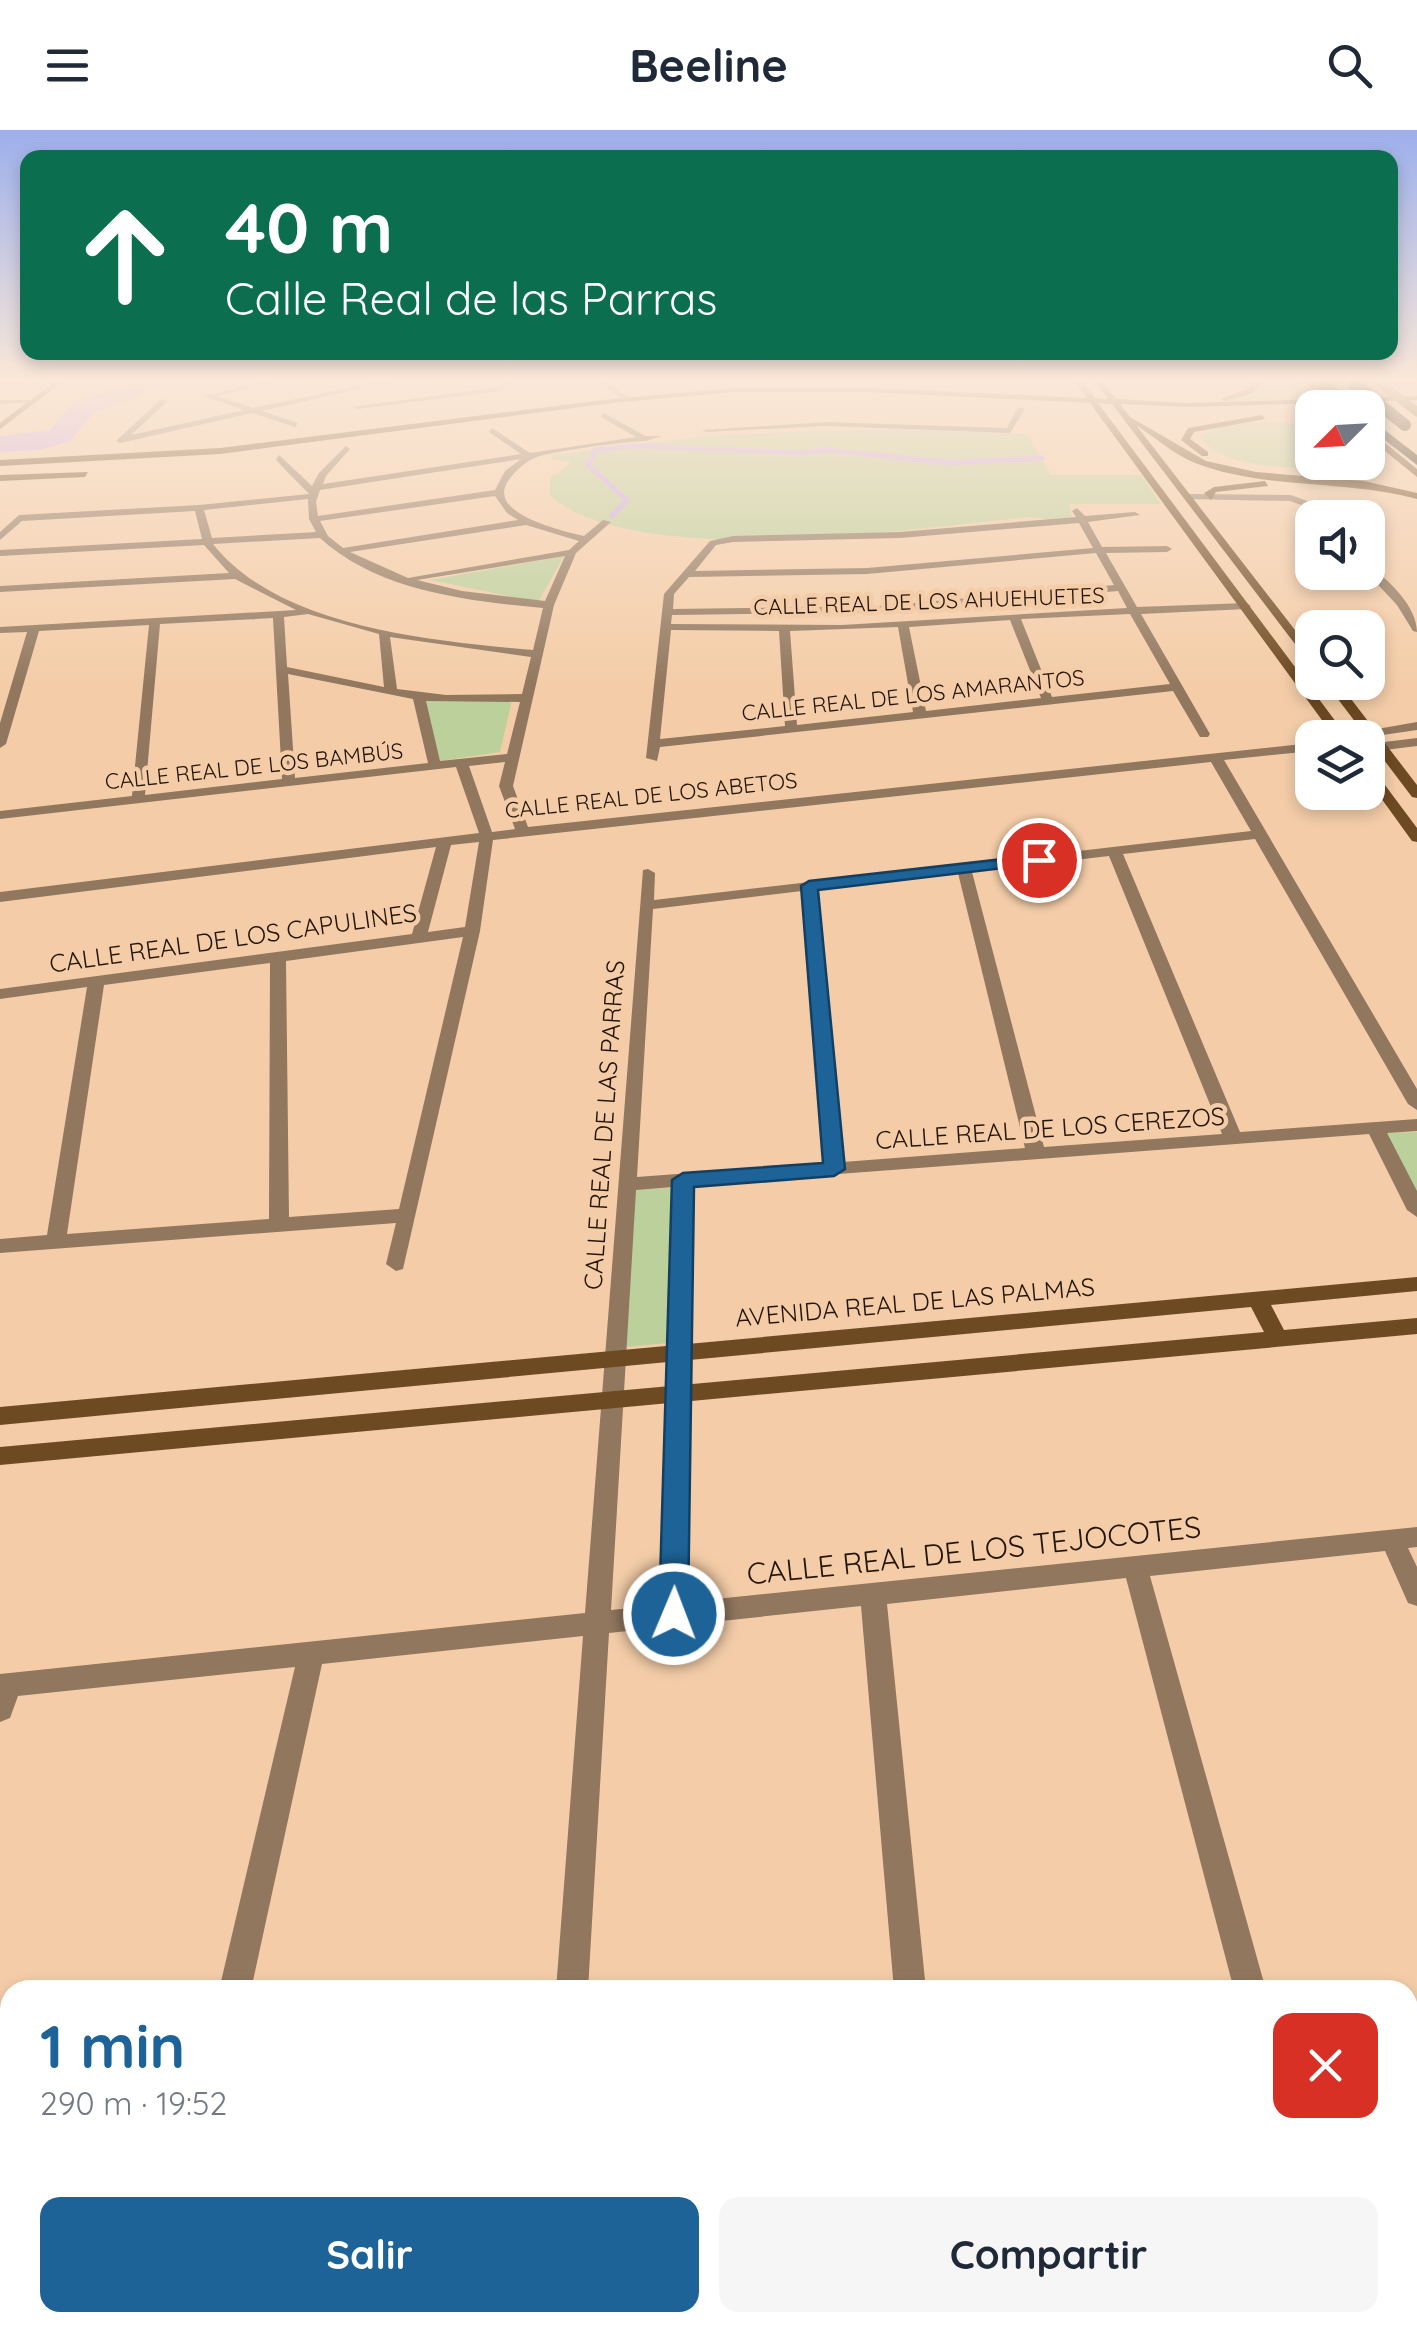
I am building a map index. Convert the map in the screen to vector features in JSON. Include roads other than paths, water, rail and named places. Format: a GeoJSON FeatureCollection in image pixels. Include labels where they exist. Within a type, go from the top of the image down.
{"type":"FeatureCollection","features":[{"type":"Feature","properties":{"kind":"street"},"geometry":{"type":"LineString","coordinates":[[301,480],[312,491],[314,518],[322,535],[340,551],[406,579],[482,597],[549,605]]}},
{"type":"Feature","properties":{"kind":"street"},"geometry":{"type":"LineString","coordinates":[[312,491],[321,480]]}},
{"type":"Feature","properties":{"kind":"street"},"geometry":{"type":"LineString","coordinates":[[0,537],[19,518],[199,508],[384,480]]}},
{"type":"Feature","properties":{"kind":"street"},"geometry":{"type":"LineString","coordinates":[[501,480],[496,493],[501,502],[525,522],[583,539]]}},
{"type":"Feature","properties":{"kind":"street"},"geometry":{"type":"LineString","coordinates":[[1151,480],[1327,720]]}},
{"type":"Feature","properties":{"kind":"street"},"geometry":{"type":"LineString","coordinates":[[1175,480],[1295,637]]}},
{"type":"Feature","properties":{"kind":"street"},"geometry":{"type":"LineString","coordinates":[[1312,480],[1417,496]]}},
{"type":"Feature","properties":{"kind":"street"},"geometry":{"type":"LineString","coordinates":[[1212,497],[1209,493],[1214,490],[1244,486],[1348,483]]}},
{"type":"Feature","properties":{"kind":"street"},"geometry":{"type":"LineString","coordinates":[[314,518],[496,493]]}},
{"type":"Feature","properties":{"kind":"street"},"geometry":{"type":"LineString","coordinates":[[1188,497],[1296,500]]}},
{"type":"Feature","properties":{"kind":"street"},"geometry":{"type":"LineString","coordinates":[[199,508],[204,542],[238,576],[310,612],[384,632],[471,648],[537,654]]}},
{"type":"Feature","properties":{"kind":"street"},"geometry":{"type":"LineString","coordinates":[[666,626],[668,594],[713,543],[726,539],[913,534],[1079,514],[1134,515]]}},
{"type":"Feature","properties":{"kind":"street"},"geometry":{"type":"LineString","coordinates":[[1079,514],[1204,734]]}},
{"type":"Feature","properties":{"kind":"street"},"geometry":{"type":"LineString","coordinates":[[340,551],[525,522]]}},
{"type":"Feature","properties":{"kind":"street"},"geometry":{"type":"LineString","coordinates":[[523,832],[506,786],[549,605],[572,552],[606,522]]}},
{"type":"Feature","properties":{"kind":"street"},"geometry":{"type":"LineString","coordinates":[[0,552],[322,535]]}},
{"type":"Feature","properties":{"kind":"street"},"geometry":{"type":"LineString","coordinates":[[684,574],[866,571],[1099,550],[1167,549]]}},
{"type":"Feature","properties":{"kind":"street"},"geometry":{"type":"LineString","coordinates":[[406,579],[572,552]]}},
{"type":"Feature","properties":{"kind":"street"},"geometry":{"type":"LineString","coordinates":[[0,589],[238,576]]}},
{"type":"Feature","properties":{"kind":"street","name":"CALLE REAL DE LOS AHUEHUETES"},"geometry":{"type":"LineString","coordinates":[[666,612],[880,609],[1120,588]]}},
{"type":"Feature","properties":{"kind":"street"},"geometry":{"type":"LineString","coordinates":[[1385,588],[1417,628]]}},
{"type":"Feature","properties":{"kind":"street","name":"CALLE REAL DE LOS AHUEHUETES"},"geometry":{"type":"LineString","coordinates":[[666,626],[784,630],[902,625],[1262,593]]}},
{"type":"Feature","properties":{"kind":"street"},"geometry":{"type":"LineString","coordinates":[[1132,607],[1246,606]]}},
{"type":"Feature","properties":{"kind":"street"},"geometry":{"type":"LineString","coordinates":[[0,630],[310,612]]}},
{"type":"Feature","properties":{"kind":"street"},"geometry":{"type":"LineString","coordinates":[[278,614],[289,782]]}},
{"type":"Feature","properties":{"kind":"street"},"geometry":{"type":"LineString","coordinates":[[1014,616],[1048,700]]}},
{"type":"Feature","properties":{"kind":"street"},"geometry":{"type":"LineString","coordinates":[[138,799],[155,621]]}},
{"type":"Feature","properties":{"kind":"street"},"geometry":{"type":"LineString","coordinates":[[902,625],[920,714]]}},
{"type":"Feature","properties":{"kind":"street","name":"CALLE REAL DE LOS AMARANTOS"},"geometry":{"type":"LineString","coordinates":[[666,626],[653,751],[791,728],[1177,687]]}},
{"type":"Feature","properties":{"kind":"street"},"geometry":{"type":"LineString","coordinates":[[0,744],[34,628]]}},
{"type":"Feature","properties":{"kind":"street"},"geometry":{"type":"LineString","coordinates":[[784,630],[791,728]]}},
{"type":"Feature","properties":{"kind":"street"},"geometry":{"type":"LineString","coordinates":[[384,632],[392,693]]}},
{"type":"Feature","properties":{"kind":"street"},"geometry":{"type":"LineString","coordinates":[[282,669],[392,693],[527,698]]}},
{"type":"Feature","properties":{"kind":"street"},"geometry":{"type":"LineString","coordinates":[[419,696],[435,766]]}},
{"type":"Feature","properties":{"kind":"street"},"geometry":{"type":"LineString","coordinates":[[1344,700],[1359,720]]}},
{"type":"Feature","properties":{"kind":"street"},"geometry":{"type":"LineString","coordinates":[[1385,730],[1417,726]]}},
{"type":"Feature","properties":{"kind":"street"},"geometry":{"type":"LineString","coordinates":[[1385,746],[1417,742]]}},
{"type":"Feature","properties":{"kind":"street","name":"CALLE REAL DE LOS ABETOS"},"geometry":{"type":"LineString","coordinates":[[0,896],[487,836],[1295,748]]}},
{"type":"Feature","properties":{"kind":"street","name":"CALLE REAL DE LOS BAMBÚS"},"geometry":{"type":"LineString","coordinates":[[0,814],[513,757]]}},
{"type":"Feature","properties":{"kind":"street"},"geometry":{"type":"LineString","coordinates":[[1215,757],[1417,1104]]}},
{"type":"Feature","properties":{"kind":"street"},"geometry":{"type":"LineString","coordinates":[[1385,759],[1417,794]]}},
{"type":"Feature","properties":{"kind":"street"},"geometry":{"type":"LineString","coordinates":[[396,1264],[472,931],[487,836],[461,763]]}},
{"type":"Feature","properties":{"kind":"street"},"geometry":{"type":"LineString","coordinates":[[1385,795],[1417,838]]}},
{"type":"Feature","properties":{"kind":"street"},"geometry":{"type":"LineString","coordinates":[[646,905],[1260,834]]}},
{"type":"Feature","properties":{"kind":"street"},"geometry":{"type":"LineString","coordinates":[[419,938],[445,841]]}},
{"type":"Feature","properties":{"kind":"street"},"geometry":{"type":"LineString","coordinates":[[1114,851],[1234,1139]]}},
{"type":"Feature","properties":{"kind":"street"},"geometry":{"type":"LineString","coordinates":[[964,868],[1036,1154]]}},
{"type":"Feature","properties":{"kind":"street","name":"CALLE REAL DE LAS PARRAS"},"geometry":{"type":"LineString","coordinates":[[573,1980],[648,872]]}},
{"type":"Feature","properties":{"kind":"street"},"geometry":{"type":"LineString","coordinates":[[809,886],[834,1169]]}},
{"type":"Feature","properties":{"kind":"street","name":"CALLE REAL DE LOS CAPULINES"},"geometry":{"type":"LineString","coordinates":[[0,994],[472,931]]}},
{"type":"Feature","properties":{"kind":"street"},"geometry":{"type":"LineString","coordinates":[[278,957],[279,1225]]}},
{"type":"Feature","properties":{"kind":"street"},"geometry":{"type":"LineString","coordinates":[[56,1242],[96,981]]}},
{"type":"Feature","properties":{"kind":"street","name":"CALLE REAL DE LOS CEREZOS"},"geometry":{"type":"LineString","coordinates":[[627,1184],[1417,1125]]}},
{"type":"Feature","properties":{"kind":"street"},"geometry":{"type":"LineString","coordinates":[[1375,1128],[1417,1210]]}},
{"type":"Feature","properties":{"kind":"street"},"geometry":{"type":"LineString","coordinates":[[674,1614],[683,1180]]}},
{"type":"Feature","properties":{"kind":"street"},"geometry":{"type":"LineString","coordinates":[[0,1246],[407,1215]]}},
{"type":"Feature","properties":{"kind":"street","name":"AVENIDA REAL DE LAS PALMAS"},"geometry":{"type":"LineString","coordinates":[[0,1456],[614,1380],[680,1351],[1417,1284]]}},
{"type":"Feature","properties":{"kind":"street"},"geometry":{"type":"LineString","coordinates":[[1257,1299],[1278,1339]]}},
{"type":"Feature","properties":{"kind":"street","name":"AVENIDA REAL DE LAS PALMAS"},"geometry":{"type":"LineString","coordinates":[[0,1416],[614,1380],[678,1396],[1417,1326]]}},
{"type":"Feature","properties":{"kind":"street"},"geometry":{"type":"LineString","coordinates":[[1405,1538],[1417,1595]]}},
{"type":"Feature","properties":{"kind":"street","name":"CALLE REAL DE LOS TEJOCOTES"},"geometry":{"type":"LineString","coordinates":[[3,1694],[311,1653],[1405,1538]]}},
{"type":"Feature","properties":{"kind":"street"},"geometry":{"type":"LineString","coordinates":[[1135,1566],[1247,1980]]}},
{"type":"Feature","properties":{"kind":"street"},"geometry":{"type":"LineString","coordinates":[[874,1594],[909,1980]]}},
{"type":"Feature","properties":{"kind":"street"},"geometry":{"type":"LineString","coordinates":[[237,1980],[311,1653]]}},
{"type":"Feature","properties":{"kind":"waterway"},"geometry":{"type":"LineString","coordinates":[[604,480],[627,500],[612,516]]}}]}
